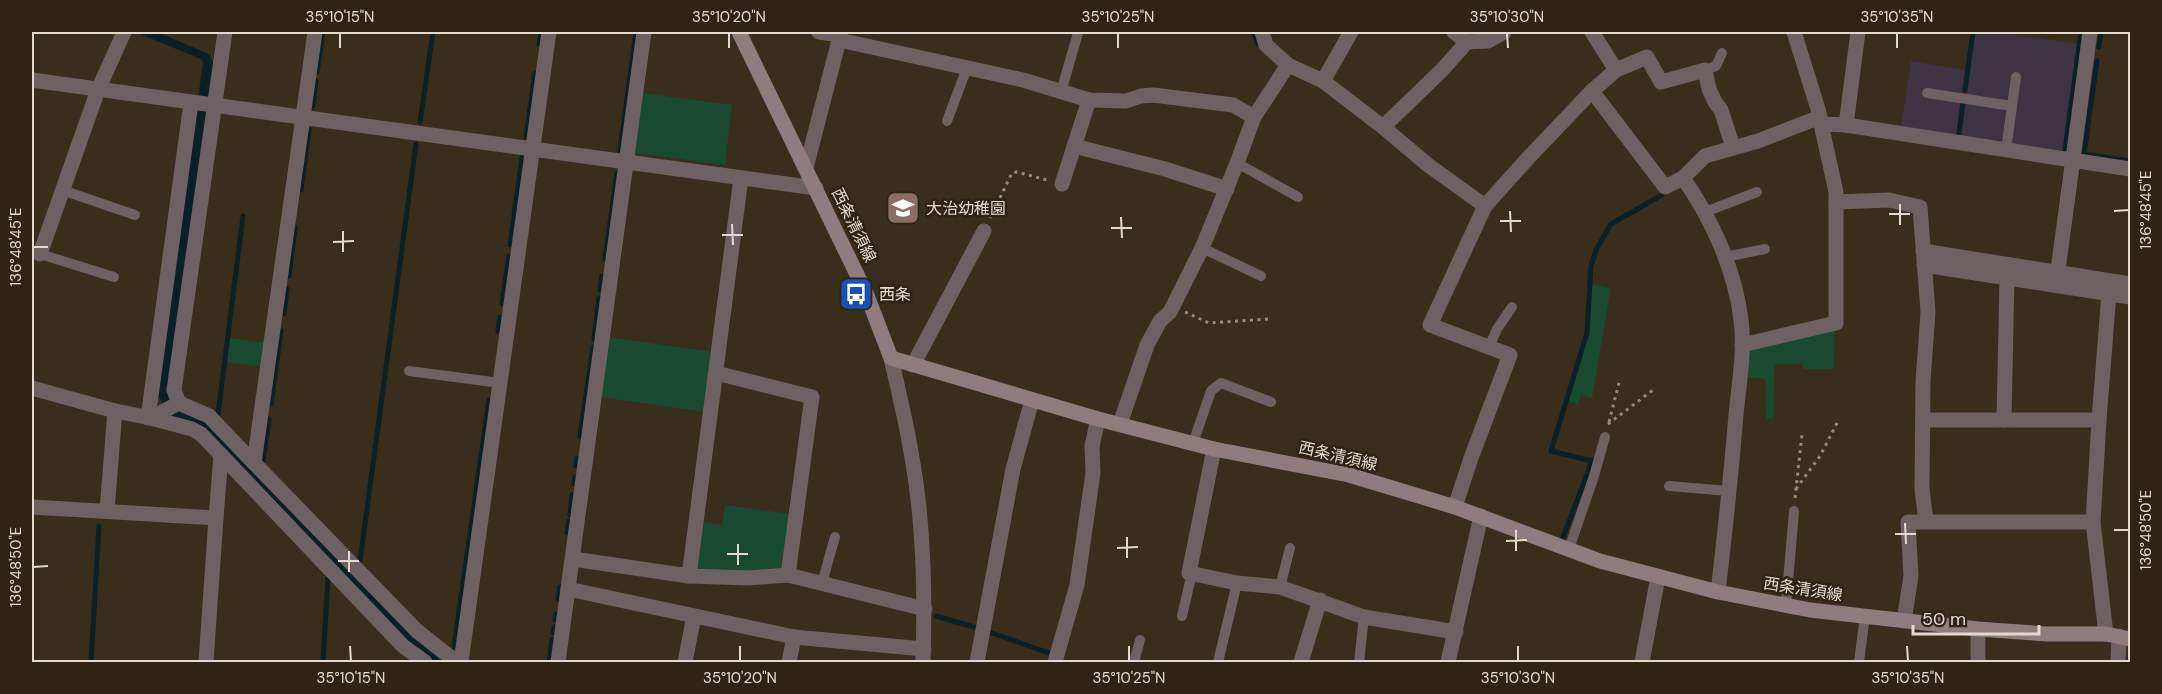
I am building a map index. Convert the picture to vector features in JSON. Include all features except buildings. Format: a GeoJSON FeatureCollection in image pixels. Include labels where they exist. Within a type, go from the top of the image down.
{"type":"FeatureCollection","features":[{"type":"Feature","properties":{"kind":"main road","name":"西条清須線"},"geometry":{"type":"LineString","coordinates":[[739,32],[866,293],[891,358],[1098,419],[1214,449],[1349,475],[1455,507],[1600,561],[1718,592],[1786,605],[1978,630],[2119,636]]}},
{"type":"Feature","properties":{"kind":"street"},"geometry":{"type":"LineString","coordinates":[[153,416],[203,104],[225,32]]}},
{"type":"Feature","properties":{"kind":"street"},"geometry":{"type":"LineString","coordinates":[[254,463],[315,32]]}},
{"type":"Feature","properties":{"kind":"street"},"geometry":{"type":"LineString","coordinates":[[203,104],[174,390],[179,403],[208,416],[417,631],[454,661],[500,383],[549,32]]}},
{"type":"Feature","properties":{"kind":"street"},"geometry":{"type":"LineString","coordinates":[[558,663],[644,32]]}},
{"type":"Feature","properties":{"kind":"street"},"geometry":{"type":"LineString","coordinates":[[819,32],[1023,80],[1089,100],[1126,101],[1141,96],[1152,96],[1233,105],[1254,117]]}},
{"type":"Feature","properties":{"kind":"street"},"geometry":{"type":"LineString","coordinates":[[1262,32],[1266,45],[1288,65],[1323,81],[1428,165],[1485,206]]}},
{"type":"Feature","properties":{"kind":"street"},"geometry":{"type":"LineString","coordinates":[[1323,81],[1351,32]]}},
{"type":"Feature","properties":{"kind":"street"},"geometry":{"type":"LineString","coordinates":[[1454,32],[1467,42],[1488,41],[1504,32]]}},
{"type":"Feature","properties":{"kind":"street"},"geometry":{"type":"LineString","coordinates":[[1592,32],[1616,70]]}},
{"type":"Feature","properties":{"kind":"street"},"geometry":{"type":"LineString","coordinates":[[1742,345],[1836,323],[1836,192],[1820,121],[1794,32]]}},
{"type":"Feature","properties":{"kind":"street"},"geometry":{"type":"LineString","coordinates":[[1846,125],[1858,32]]}},
{"type":"Feature","properties":{"kind":"street"},"geometry":{"type":"LineString","coordinates":[[2057,279],[2091,32]]}},
{"type":"Feature","properties":{"kind":"street"},"geometry":{"type":"LineString","coordinates":[[40,254],[120,33]]}},
{"type":"Feature","properties":{"kind":"street"},"geometry":{"type":"LineString","coordinates":[[806,168],[840,36]]}},
{"type":"Feature","properties":{"kind":"street"},"geometry":{"type":"LineString","coordinates":[[1383,127],[1442,70],[1467,42]]}},
{"type":"Feature","properties":{"kind":"street"},"geometry":{"type":"LineString","coordinates":[[1455,507],[1510,355],[1430,325],[1485,206],[1592,92],[1616,70],[1647,57],[1661,82],[1705,70],[1709,89],[1721,110],[1733,147]]}},
{"type":"Feature","properties":{"kind":"street"},"geometry":{"type":"LineString","coordinates":[[1120,424],[1147,345],[1160,321],[1172,306],[1202,248],[1254,117],[1288,65]]}},
{"type":"Feature","properties":{"kind":"street"},"geometry":{"type":"LineString","coordinates":[[32,80],[816,188]]}},
{"type":"Feature","properties":{"kind":"street"},"geometry":{"type":"LineString","coordinates":[[1592,92],[1665,187],[1683,178],[1705,156],[1820,121],[2130,170]]}},
{"type":"Feature","properties":{"kind":"street"},"geometry":{"type":"LineString","coordinates":[[1062,184],[1089,100]]}},
{"type":"Feature","properties":{"kind":"street"},"geometry":{"type":"LineString","coordinates":[[1074,146],[1165,169],[1227,189]]}},
{"type":"Feature","properties":{"kind":"street"},"geometry":{"type":"LineString","coordinates":[[689,576],[741,178]]}},
{"type":"Feature","properties":{"kind":"street"},"geometry":{"type":"LineString","coordinates":[[1683,178],[1705,212],[1725,257],[1740,308],[1742,345],[1718,592]]}},
{"type":"Feature","properties":{"kind":"street"},"geometry":{"type":"LineString","coordinates":[[1836,202],[1889,200],[1920,207],[1928,312],[1922,489],[1926,521]]}},
{"type":"Feature","properties":{"kind":"street"},"geometry":{"type":"LineString","coordinates":[[913,365],[984,231]]}},
{"type":"Feature","properties":{"kind":"street"},"geometry":{"type":"LineString","coordinates":[[1924,258],[2057,279],[2109,294],[2130,297]]}},
{"type":"Feature","properties":{"kind":"street"},"geometry":{"type":"LineString","coordinates":[[1924,258],[2007,277],[2130,284]]}},
{"type":"Feature","properties":{"kind":"street"},"geometry":{"type":"LineString","coordinates":[[2004,420],[2007,277]]}},
{"type":"Feature","properties":{"kind":"street"},"geometry":{"type":"LineString","coordinates":[[2109,294],[2098,420],[2093,522],[2119,636],[2118,663]]}},
{"type":"Feature","properties":{"kind":"street"},"geometry":{"type":"LineString","coordinates":[[568,589],[794,638],[925,659],[922,532],[913,464],[891,358]]}},
{"type":"Feature","properties":{"kind":"street"},"geometry":{"type":"LineString","coordinates":[[716,373],[812,397],[788,574]]}},
{"type":"Feature","properties":{"kind":"street"},"geometry":{"type":"LineString","coordinates":[[32,388],[115,411],[153,416],[201,434],[403,646],[425,663]]}},
{"type":"Feature","properties":{"kind":"street"},"geometry":{"type":"LineString","coordinates":[[977,663],[1013,469],[1032,400]]}},
{"type":"Feature","properties":{"kind":"street"},"geometry":{"type":"LineString","coordinates":[[153,416],[179,403]]}},
{"type":"Feature","properties":{"kind":"street"},"geometry":{"type":"LineString","coordinates":[[107,510],[115,411]]}},
{"type":"Feature","properties":{"kind":"street"},"geometry":{"type":"LineString","coordinates":[[1055,663],[1077,585],[1093,472],[1092,446],[1098,419]]}},
{"type":"Feature","properties":{"kind":"street"},"geometry":{"type":"LineString","coordinates":[[1923,420],[2098,420]]}},
{"type":"Feature","properties":{"kind":"street"},"geometry":{"type":"LineString","coordinates":[[1214,449],[1189,573],[1237,583],[1280,587],[1364,617],[1456,632]]}},
{"type":"Feature","properties":{"kind":"street"},"geometry":{"type":"LineString","coordinates":[[206,663],[221,455]]}},
{"type":"Feature","properties":{"kind":"street"},"geometry":{"type":"LineString","coordinates":[[32,507],[216,518]]}},
{"type":"Feature","properties":{"kind":"street"},"geometry":{"type":"LineString","coordinates":[[1448,663],[1481,516]]}},
{"type":"Feature","properties":{"kind":"street"},"geometry":{"type":"LineString","coordinates":[[1904,621],[1911,576],[1908,522],[2093,522]]}},
{"type":"Feature","properties":{"kind":"street"},"geometry":{"type":"LineString","coordinates":[[573,560],[689,576],[748,578],[788,574],[925,609]]}},
{"type":"Feature","properties":{"kind":"street"},"geometry":{"type":"LineString","coordinates":[[1642,663],[1658,577]]}},
{"type":"Feature","properties":{"kind":"street"},"geometry":{"type":"LineString","coordinates":[[1301,663],[1320,600]]}},
{"type":"Feature","properties":{"kind":"street"},"geometry":{"type":"LineString","coordinates":[[685,663],[694,616]]}},
{"type":"Feature","properties":{"kind":"street"},"geometry":{"type":"LineString","coordinates":[[1978,630],[1978,663]]}},
{"type":"Feature","properties":{"kind":"street"},"geometry":{"type":"LineString","coordinates":[[789,663],[794,638]]}},
{"type":"Feature","properties":{"kind":"lane"},"geometry":{"type":"LineString","coordinates":[[1061,93],[1078,33]]}},
{"type":"Feature","properties":{"kind":"lane"},"geometry":{"type":"LineString","coordinates":[[1705,70],[1716,66],[1722,53]]}},
{"type":"Feature","properties":{"kind":"lane"},"geometry":{"type":"LineString","coordinates":[[947,121],[967,68]]}},
{"type":"Feature","properties":{"kind":"lane"},"geometry":{"type":"LineString","coordinates":[[2006,150],[2016,77]]}},
{"type":"Feature","properties":{"kind":"lane"},"geometry":{"type":"LineString","coordinates":[[1927,93],[2012,106]]}},
{"type":"Feature","properties":{"kind":"lane"},"geometry":{"type":"LineString","coordinates":[[1237,163],[1298,197]]}},
{"type":"Feature","properties":{"kind":"lane"},"geometry":{"type":"LineString","coordinates":[[62,190],[135,215]]}},
{"type":"Feature","properties":{"kind":"lane"},"geometry":{"type":"LineString","coordinates":[[1705,212],[1757,192]]}},
{"type":"Feature","properties":{"kind":"lane"},"geometry":{"type":"LineString","coordinates":[[1202,248],[1261,276]]}},
{"type":"Feature","properties":{"kind":"lane"},"geometry":{"type":"LineString","coordinates":[[1725,257],[1765,249]]}},
{"type":"Feature","properties":{"kind":"lane"},"geometry":{"type":"LineString","coordinates":[[40,254],[114,277]]}},
{"type":"Feature","properties":{"kind":"lane"},"geometry":{"type":"LineString","coordinates":[[1489,347],[1497,329],[1512,307]]}},
{"type":"Feature","properties":{"kind":"lane"},"geometry":{"type":"LineString","coordinates":[[409,371],[500,383]]}},
{"type":"Feature","properties":{"kind":"lane"},"geometry":{"type":"LineString","coordinates":[[1193,443],[1211,391],[1221,383],[1271,402]]}},
{"type":"Feature","properties":{"kind":"lane"},"geometry":{"type":"LineString","coordinates":[[1569,549],[1605,437]]}},
{"type":"Feature","properties":{"kind":"lane"},"geometry":{"type":"LineString","coordinates":[[1669,486],[1729,491]]}},
{"type":"Feature","properties":{"kind":"lane"},"geometry":{"type":"LineString","coordinates":[[1786,605],[1795,506]]}},
{"type":"Feature","properties":{"kind":"lane"},"geometry":{"type":"LineString","coordinates":[[822,583],[835,537]]}},
{"type":"Feature","properties":{"kind":"lane"},"geometry":{"type":"LineString","coordinates":[[1280,587],[1290,548]]}},
{"type":"Feature","properties":{"kind":"lane"},"geometry":{"type":"LineString","coordinates":[[1182,616],[1192,573]]}},
{"type":"Feature","properties":{"kind":"lane"},"geometry":{"type":"LineString","coordinates":[[1218,663],[1237,583]]}},
{"type":"Feature","properties":{"kind":"lane"},"geometry":{"type":"LineString","coordinates":[[1859,663],[1865,616]]}},
{"type":"Feature","properties":{"kind":"lane"},"geometry":{"type":"LineString","coordinates":[[1359,663],[1364,617]]}},
{"type":"Feature","properties":{"kind":"lane"},"geometry":{"type":"LineString","coordinates":[[1134,663],[1140,640]]}},
{"type":"Feature","properties":{"kind":"path"},"geometry":{"type":"LineString","coordinates":[[984,231],[1012,172],[1017,171],[1062,184]]}},
{"type":"Feature","properties":{"kind":"path"},"geometry":{"type":"LineString","coordinates":[[1172,306],[1209,323],[1269,319]]}},
{"type":"Feature","properties":{"kind":"path"},"geometry":{"type":"LineString","coordinates":[[1620,379],[1608,424],[1653,390]]}},
{"type":"Feature","properties":{"kind":"path"},"geometry":{"type":"LineString","coordinates":[[1796,489],[1820,456],[1837,423]]}},
{"type":"Feature","properties":{"kind":"path"},"geometry":{"type":"LineString","coordinates":[[1795,506],[1802,434]]}},
{"type":"Feature","properties":{"kind":"shaded area"},"geometry":{"type":"Polygon","coordinates":[[[1975,32],[1997,32],[2079,44],[2063,151],[1960,136],[1975,32]]]}},
{"type":"Feature","properties":{"kind":"shaded area"},"geometry":{"type":"Polygon","coordinates":[[[1911,61],[1965,70],[1956,135],[1901,127],[1911,61]]]}},
{"type":"Feature","properties":{"kind":"green space"},"geometry":{"type":"Polygon","coordinates":[[[643,93],[732,105],[725,165],[635,153],[643,93]]]}},
{"type":"Feature","properties":{"kind":"green space"},"geometry":{"type":"Polygon","coordinates":[[[1592,284],[1611,288],[1592,398],[1581,395],[1578,404],[1567,401],[1588,333],[1592,284]]]}},
{"type":"Feature","properties":{"kind":"green space"},"geometry":{"type":"Polygon","coordinates":[[[1830,328],[1835,332],[1834,369],[1803,369],[1803,364],[1775,364],[1773,419],[1766,419],[1765,379],[1743,377],[1746,353],[1751,346],[1830,328]]]}},
{"type":"Feature","properties":{"kind":"green space"},"geometry":{"type":"Polygon","coordinates":[[[608,337],[713,352],[705,412],[600,397],[608,337]]]}},
{"type":"Feature","properties":{"kind":"green space"},"geometry":{"type":"Polygon","coordinates":[[[229,338],[266,343],[263,367],[226,362],[229,338]]]}},
{"type":"Feature","properties":{"kind":"green space"},"geometry":{"type":"Polygon","coordinates":[[[725,505],[790,514],[782,570],[729,572],[697,568],[704,522],[722,525],[725,505]]]}},
{"type":"Feature","properties":{"kind":"water"},"geometry":{"type":"Polygon","coordinates":[[[135,32],[157,32],[209,54],[213,63],[168,388],[204,419],[450,662],[431,662],[404,643],[205,433],[171,418],[158,396],[203,62],[201,59],[135,32]]]}},
{"type":"Feature","properties":{"kind":"waterway"},"geometry":{"type":"LineString","coordinates":[[317,72],[323,32]]}},
{"type":"Feature","properties":{"kind":"waterway"},"geometry":{"type":"LineString","coordinates":[[420,122],[433,32]]}},
{"type":"Feature","properties":{"kind":"waterway"},"geometry":{"type":"LineString","coordinates":[[539,44],[541,32]]}},
{"type":"Feature","properties":{"kind":"waterway"},"geometry":{"type":"LineString","coordinates":[[620,150],[636,32]]}},
{"type":"Feature","properties":{"kind":"waterway"},"geometry":{"type":"LineString","coordinates":[[1253,32],[1258,44]]}},
{"type":"Feature","properties":{"kind":"waterway"},"geometry":{"type":"LineString","coordinates":[[1965,90],[1973,32]]}},
{"type":"Feature","properties":{"kind":"waterway"},"geometry":{"type":"LineString","coordinates":[[2065,150],[2081,32]]}},
{"type":"Feature","properties":{"kind":"waterway"},"geometry":{"type":"LineString","coordinates":[[2099,47],[2101,32]]}},
{"type":"Feature","properties":{"kind":"waterway"},"geometry":{"type":"LineString","coordinates":[[2097,61],[2084,154],[2130,161]]}},
{"type":"Feature","properties":{"kind":"waterway"},"geometry":{"type":"LineString","coordinates":[[526,137],[535,73]]}},
{"type":"Feature","properties":{"kind":"waterway"},"geometry":{"type":"LineString","coordinates":[[313,106],[316,81]]}},
{"type":"Feature","properties":{"kind":"waterway"},"geometry":{"type":"LineString","coordinates":[[1959,133],[1963,103]]}},
{"type":"Feature","properties":{"kind":"waterway"},"geometry":{"type":"LineString","coordinates":[[301,190],[309,130]]}},
{"type":"Feature","properties":{"kind":"waterway"},"geometry":{"type":"LineString","coordinates":[[360,561],[416,144]]}},
{"type":"Feature","properties":{"kind":"waterway"},"geometry":{"type":"LineString","coordinates":[[510,245],[522,158]]}},
{"type":"Feature","properties":{"kind":"waterway"},"geometry":{"type":"LineString","coordinates":[[605,259],[617,173]]}},
{"type":"Feature","properties":{"kind":"waterway"},"geometry":{"type":"LineString","coordinates":[[1562,540],[1592,461],[1551,451],[1587,333],[1591,266],[1597,248],[1611,224],[1662,195]]}},
{"type":"Feature","properties":{"kind":"waterway"},"geometry":{"type":"LineString","coordinates":[[218,414],[243,216]]}},
{"type":"Feature","properties":{"kind":"waterway"},"geometry":{"type":"LineString","coordinates":[[289,276],[295,227]]}},
{"type":"Feature","properties":{"kind":"waterway"},"geometry":{"type":"LineString","coordinates":[[502,304],[509,256]]}},
{"type":"Feature","properties":{"kind":"waterway"},"geometry":{"type":"LineString","coordinates":[[600,290],[602,276]]}},
{"type":"Feature","properties":{"kind":"waterway"},"geometry":{"type":"LineString","coordinates":[[284,314],[287,289]]}},
{"type":"Feature","properties":{"kind":"waterway"},"geometry":{"type":"LineString","coordinates":[[594,339],[599,298]]}},
{"type":"Feature","properties":{"kind":"waterway"},"geometry":{"type":"LineString","coordinates":[[498,331],[500,317]]}},
{"type":"Feature","properties":{"kind":"waterway"},"geometry":{"type":"LineString","coordinates":[[271,404],[281,331]]}},
{"type":"Feature","properties":{"kind":"waterway"},"geometry":{"type":"LineString","coordinates":[[580,437],[593,347]]}},
{"type":"Feature","properties":{"kind":"waterway"},"geometry":{"type":"LineString","coordinates":[[454,648],[489,400]]}},
{"type":"Feature","properties":{"kind":"waterway"},"geometry":{"type":"LineString","coordinates":[[263,461],[269,419]]}},
{"type":"Feature","properties":{"kind":"waterway"},"geometry":{"type":"LineString","coordinates":[[576,466],[577,458]]}},
{"type":"Feature","properties":{"kind":"waterway"},"geometry":{"type":"LineString","coordinates":[[574,484],[575,477]]}},
{"type":"Feature","properties":{"kind":"waterway"},"geometry":{"type":"LineString","coordinates":[[570,515],[572,495]]}},
{"type":"Feature","properties":{"kind":"waterway"},"geometry":{"type":"LineString","coordinates":[[567,533],[569,521]]}},
{"type":"Feature","properties":{"kind":"waterway"},"geometry":{"type":"LineString","coordinates":[[91,662],[99,526]]}},
{"type":"Feature","properties":{"kind":"waterway"},"geometry":{"type":"LineString","coordinates":[[323,662],[328,576]]}},
{"type":"Feature","properties":{"kind":"waterway"},"geometry":{"type":"LineString","coordinates":[[558,599],[560,587]]}},
{"type":"Feature","properties":{"kind":"waterway"},"geometry":{"type":"LineString","coordinates":[[555,620],[556,614]]}},
{"type":"Feature","properties":{"kind":"waterway"},"geometry":{"type":"LineString","coordinates":[[936,616],[977,628]]}},
{"type":"Feature","properties":{"kind":"waterway"},"geometry":{"type":"LineString","coordinates":[[553,633],[554,627]]}},
{"type":"Feature","properties":{"kind":"waterway"},"geometry":{"type":"LineString","coordinates":[[989,632],[1049,653]]}},
{"type":"Feature","properties":{"kind":"waterway"},"geometry":{"type":"LineString","coordinates":[[549,662],[552,639]]}},
{"type":"Feature","properties":{"kind":"place","name":"大治幼稚園"},"geometry":{"type":"Point","coordinates":[903,208]}},
{"type":"Feature","properties":{"kind":"place","name":"西条"},"geometry":{"type":"Point","coordinates":[856,294]}}]}
